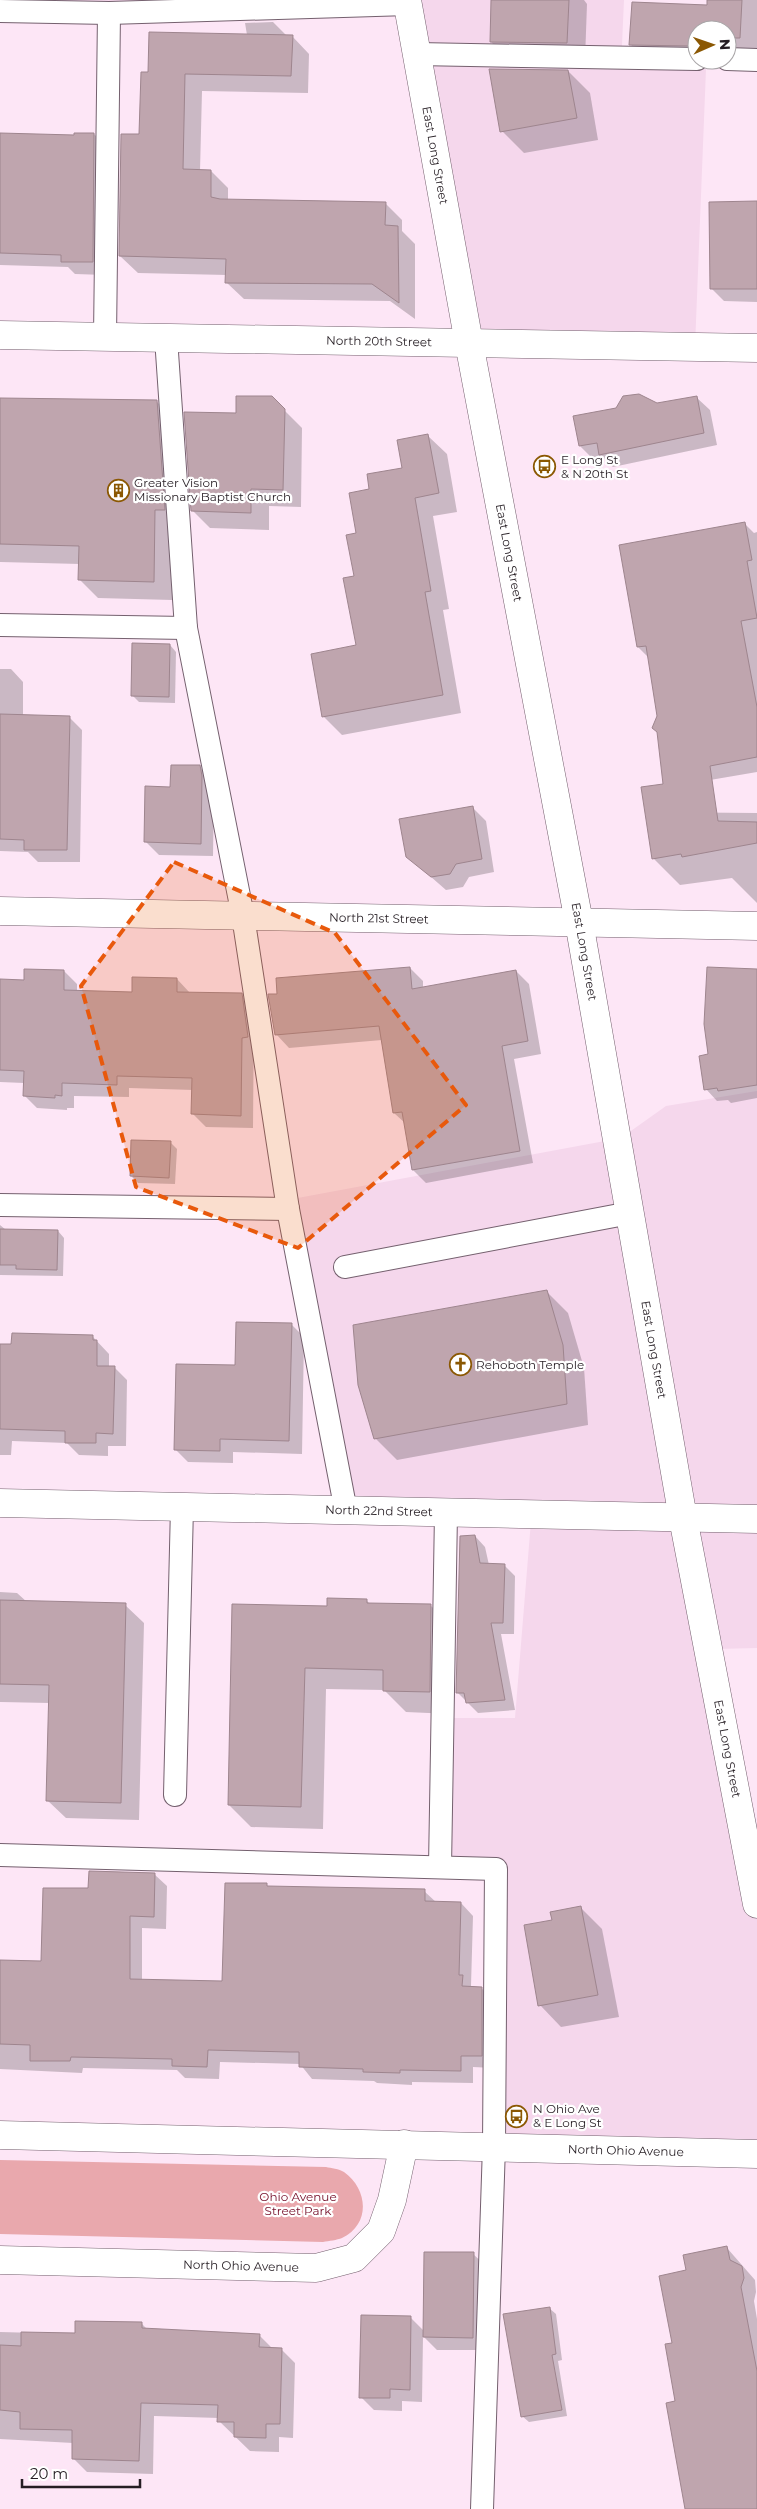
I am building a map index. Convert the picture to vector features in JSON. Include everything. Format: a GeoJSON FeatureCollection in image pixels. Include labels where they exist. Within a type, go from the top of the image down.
{"type":"FeatureCollection","features":[{"type":"Feature","properties":{"kind":"street","name":"East Long Street"},"geometry":{"type":"LineString","coordinates":[[407,2],[468,343],[579,922],[683,1518],[750,1833],[757,1904]]}},
{"type":"Feature","properties":{"kind":"street","name":"North 20th Street"},"geometry":{"type":"LineString","coordinates":[[0,334],[757,348]]}},
{"type":"Feature","properties":{"kind":"street","name":"North 21st Street"},"geometry":{"type":"LineString","coordinates":[[0,911],[757,926]]}},
{"type":"Feature","properties":{"kind":"street","name":"North 22nd Street"},"geometry":{"type":"LineString","coordinates":[[0,1503],[757,1519]]}},
{"type":"Feature","properties":{"kind":"street","name":"North Ohio Avenue"},"geometry":{"type":"LineString","coordinates":[[0,2135],[757,2154]]}},
{"type":"Feature","properties":{"kind":"street","name":"North Ohio Avenue"},"geometry":{"type":"LineString","coordinates":[[0,2260],[316,2268],[354,2258],[381,2231],[392,2200],[404,2144]]}},
{"type":"Feature","properties":{"kind":"lane"},"geometry":{"type":"LineString","coordinates":[[0,11],[109,13],[407,2]]}},
{"type":"Feature","properties":{"kind":"lane"},"geometry":{"type":"LineString","coordinates":[[105,337],[109,13]]}},
{"type":"Feature","properties":{"kind":"lane"},"geometry":{"type":"LineString","coordinates":[[416,54],[687,59]]}},
{"type":"Feature","properties":{"kind":"lane"},"geometry":{"type":"LineString","coordinates":[[737,59],[757,60]]}},
{"type":"Feature","properties":{"kind":"lane"},"geometry":{"type":"LineString","coordinates":[[166,338],[186,628],[243,916],[288,1209],[346,1511]]}},
{"type":"Feature","properties":{"kind":"lane"},"geometry":{"type":"LineString","coordinates":[[0,625],[186,628]]}},
{"type":"Feature","properties":{"kind":"lane"},"geometry":{"type":"LineString","coordinates":[[0,1205],[288,1209]]}},
{"type":"Feature","properties":{"kind":"lane"},"geometry":{"type":"LineString","coordinates":[[346,1267],[630,1213]]}},
{"type":"Feature","properties":{"kind":"lane"},"geometry":{"type":"LineString","coordinates":[[175,1795],[182,1507]]}},
{"type":"Feature","properties":{"kind":"lane"},"geometry":{"type":"LineString","coordinates":[[440,1867],[446,1513]]}},
{"type":"Feature","properties":{"kind":"lane"},"geometry":{"type":"LineString","coordinates":[[0,1854],[496,1869],[494,2146],[482,2509]]}},
{"type":"Feature","properties":{"kind":"highlighted area"},"geometry":{"type":"Polygon","coordinates":[[[174,862],[335,933],[466,1105],[298,1248],[136,1187],[81,986],[174,862]]]}},
{"type":"Feature","properties":{"kind":"shaded area"},"geometry":{"type":"Polygon","coordinates":[[[62,0],[624,0],[621,67],[706,70],[695,347],[481,345],[419,17],[62,8],[62,0]]]}},
{"type":"Feature","properties":{"kind":"shaded area"},"geometry":{"type":"Polygon","coordinates":[[[757,1091],[757,1648],[716,1649],[757,1860],[757,2153],[495,2142],[494,1874],[438,1870],[442,1718],[515,1718],[531,1521],[352,1521],[287,1200],[621,1138],[666,1106],[757,1091]]]}},
{"type":"Feature","properties":{"kind":"green space","name":"Ohio Avenue Street Park"},"geometry":{"type":"Polygon","coordinates":[[[0,2160],[326,2167],[342,2171],[352,2179],[362,2197],[362,2215],[358,2224],[351,2232],[342,2238],[323,2242],[0,2234],[0,2160]]]}},
{"type":"Feature","properties":{"kind":"building"},"geometry":{"type":"Polygon","coordinates":[[[491,0],[569,0],[567,43],[490,42],[491,0]]]}},
{"type":"Feature","properties":{"kind":"building"},"geometry":{"type":"Polygon","coordinates":[[[707,0],[742,0],[740,38],[737,38],[737,20],[687,20],[687,46],[629,45],[632,2],[707,5],[707,0]]]}},
{"type":"Feature","properties":{"kind":"building"},"geometry":{"type":"Polygon","coordinates":[[[149,32],[293,35],[291,76],[185,74],[183,169],[211,170],[211,197],[220,199],[386,202],[385,225],[398,226],[399,303],[372,284],[225,283],[226,259],[119,256],[121,134],[139,134],[141,72],[148,72],[149,32]]]}},
{"type":"Feature","properties":{"kind":"building"},"geometry":{"type":"Polygon","coordinates":[[[489,69],[568,70],[577,118],[500,132],[489,69]]]}},
{"type":"Feature","properties":{"kind":"building"},"geometry":{"type":"Polygon","coordinates":[[[0,133],[74,135],[74,133],[94,133],[93,262],[61,262],[61,255],[0,253],[0,133]]]}},
{"type":"Feature","properties":{"kind":"building"},"geometry":{"type":"Polygon","coordinates":[[[757,201],[757,289],[710,289],[709,202],[757,201]]]}},
{"type":"Feature","properties":{"kind":"building"},"geometry":{"type":"Polygon","coordinates":[[[639,394],[657,403],[697,396],[704,433],[599,455],[597,443],[579,446],[573,416],[616,408],[623,396],[639,394]]]}},
{"type":"Feature","properties":{"kind":"building"},"geometry":{"type":"Polygon","coordinates":[[[236,396],[272,396],[285,409],[283,490],[251,489],[251,513],[191,511],[184,412],[236,413],[236,396]]]}},
{"type":"Feature","properties":{"kind":"building"},"geometry":{"type":"Polygon","coordinates":[[[0,398],[157,400],[165,510],[155,510],[154,582],[78,580],[79,546],[0,544],[0,398]]]}},
{"type":"Feature","properties":{"kind":"building"},"geometry":{"type":"Polygon","coordinates":[[[428,434],[439,493],[415,498],[431,591],[425,592],[443,695],[322,717],[311,654],[356,645],[343,578],[354,576],[346,535],[356,533],[349,493],[369,489],[367,474],[402,468],[397,440],[428,434]]]}},
{"type":"Feature","properties":{"kind":"building"},"geometry":{"type":"Polygon","coordinates":[[[745,522],[752,560],[747,561],[757,618],[741,621],[757,707],[757,757],[710,766],[718,821],[757,822],[757,843],[682,857],[681,854],[652,859],[641,787],[663,784],[657,732],[652,728],[657,716],[646,646],[637,647],[619,545],[745,522]]]}},
{"type":"Feature","properties":{"kind":"building"},"geometry":{"type":"Polygon","coordinates":[[[132,643],[170,644],[169,697],[131,696],[132,643]]]}},
{"type":"Feature","properties":{"kind":"building"},"geometry":{"type":"Polygon","coordinates":[[[0,714],[70,716],[67,850],[24,850],[24,840],[0,839],[0,714]]]}},
{"type":"Feature","properties":{"kind":"building"},"geometry":{"type":"Polygon","coordinates":[[[171,765],[200,765],[202,776],[201,844],[144,842],[145,786],[170,787],[171,765]]]}},
{"type":"Feature","properties":{"kind":"building"},"geometry":{"type":"Polygon","coordinates":[[[473,806],[482,859],[456,864],[450,874],[431,877],[406,857],[399,819],[473,806]]]}},
{"type":"Feature","properties":{"kind":"building"},"geometry":{"type":"Polygon","coordinates":[[[410,967],[412,989],[516,970],[528,1041],[502,1046],[520,1151],[412,1170],[402,1112],[393,1113],[379,1026],[275,1035],[268,994],[277,994],[276,978],[410,967]]]}},
{"type":"Feature","properties":{"kind":"building"},"geometry":{"type":"Polygon","coordinates":[[[707,967],[757,969],[757,1085],[718,1091],[717,1088],[704,1090],[699,1056],[708,1054],[704,1024],[707,967]]]}},
{"type":"Feature","properties":{"kind":"building"},"geometry":{"type":"Polygon","coordinates":[[[24,969],[64,970],[64,990],[132,992],[132,977],[177,978],[177,992],[242,993],[248,1037],[242,1038],[241,1116],[191,1114],[192,1078],[117,1076],[117,1085],[62,1083],[62,1096],[55,1095],[55,1098],[23,1096],[24,1071],[0,1070],[0,979],[24,980],[24,969]]]}},
{"type":"Feature","properties":{"kind":"building"},"geometry":{"type":"Polygon","coordinates":[[[131,1140],[171,1141],[169,1178],[130,1176],[131,1140]]]}},
{"type":"Feature","properties":{"kind":"building"},"geometry":{"type":"Polygon","coordinates":[[[0,1229],[58,1230],[57,1270],[16,1269],[16,1265],[0,1265],[0,1229]]]}},
{"type":"Feature","properties":{"kind":"building","name":"Rehoboth Temple"},"geometry":{"type":"Polygon","coordinates":[[[547,1290],[563,1345],[567,1404],[374,1439],[358,1385],[353,1325],[547,1290]]]}},
{"type":"Feature","properties":{"kind":"building"},"geometry":{"type":"Polygon","coordinates":[[[236,1322],[292,1323],[289,1441],[220,1439],[220,1451],[174,1450],[176,1364],[235,1365],[236,1322]]]}},
{"type":"Feature","properties":{"kind":"building"},"geometry":{"type":"Polygon","coordinates":[[[12,1333],[93,1335],[93,1340],[97,1340],[97,1366],[115,1366],[113,1434],[96,1433],[96,1443],[65,1443],[65,1431],[0,1429],[0,1344],[11,1344],[12,1333]]]}},
{"type":"Feature","properties":{"kind":"building"},"geometry":{"type":"Polygon","coordinates":[[[475,1535],[480,1563],[505,1564],[503,1623],[491,1623],[505,1700],[466,1703],[464,1693],[456,1693],[460,1536],[475,1535]]]}},
{"type":"Feature","properties":{"kind":"building"},"geometry":{"type":"Polygon","coordinates":[[[327,1598],[367,1599],[367,1603],[431,1604],[430,1692],[383,1691],[383,1670],[305,1668],[301,1807],[228,1805],[232,1604],[327,1606],[327,1598]]]}},
{"type":"Feature","properties":{"kind":"building"},"geometry":{"type":"Polygon","coordinates":[[[0,1600],[126,1603],[121,1803],[46,1801],[49,1685],[0,1684],[0,1600]]]}},
{"type":"Feature","properties":{"kind":"building"},"geometry":{"type":"Polygon","coordinates":[[[89,1871],[155,1873],[154,1917],[130,1916],[130,1979],[222,1981],[225,1883],[267,1883],[267,1886],[425,1889],[425,1901],[461,1902],[459,1975],[463,1975],[462,1986],[482,1987],[482,2056],[461,2056],[461,2071],[400,2070],[400,2073],[363,2072],[363,2069],[299,2067],[299,2052],[208,2050],[207,2067],[172,2066],[172,2059],[71,2057],[70,2061],[30,2061],[30,2045],[0,2044],[0,1960],[41,1961],[43,1888],[88,1888],[89,1871]]]}},
{"type":"Feature","properties":{"kind":"building"},"geometry":{"type":"Polygon","coordinates":[[[581,1906],[598,1995],[538,2006],[524,1925],[552,1920],[550,1912],[581,1906]]]}},
{"type":"Feature","properties":{"kind":"building"},"geometry":{"type":"Polygon","coordinates":[[[727,2246],[730,2260],[742,2266],[744,2278],[741,2287],[757,2371],[757,2509],[685,2509],[666,2403],[675,2401],[665,2344],[672,2343],[659,2276],[686,2270],[683,2255],[727,2246]]]}},
{"type":"Feature","properties":{"kind":"building"},"geometry":{"type":"Polygon","coordinates":[[[424,2252],[474,2252],[473,2338],[423,2337],[424,2252]]]}},
{"type":"Feature","properties":{"kind":"building"},"geometry":{"type":"Polygon","coordinates":[[[550,2307],[556,2354],[552,2355],[562,2410],[521,2417],[503,2314],[550,2307]]]}},
{"type":"Feature","properties":{"kind":"building"},"geometry":{"type":"Polygon","coordinates":[[[361,2315],[411,2316],[410,2390],[390,2389],[390,2398],[359,2398],[361,2315]]]}},
{"type":"Feature","properties":{"kind":"building"},"geometry":{"type":"Polygon","coordinates":[[[75,2321],[142,2322],[142,2328],[260,2334],[259,2347],[282,2348],[280,2424],[266,2424],[266,2438],[234,2437],[234,2422],[217,2422],[218,2405],[141,2403],[139,2461],[72,2459],[72,2430],[20,2429],[20,2412],[0,2410],[0,2345],[21,2346],[21,2332],[75,2333],[75,2321]]]}},
{"type":"Feature","properties":{"kind":"place","name":"E Long St & N 20th St"},"geometry":{"type":"Point","coordinates":[545,467]}},
{"type":"Feature","properties":{"kind":"place","name":"Greater Vision Missionary Baptist Church"},"geometry":{"type":"Point","coordinates":[118,490]}},
{"type":"Feature","properties":{"kind":"place","name":"Rehoboth Temple"},"geometry":{"type":"Point","coordinates":[460,1365]}},
{"type":"Feature","properties":{"kind":"place","name":"N Ohio Ave & E Long St"},"geometry":{"type":"Point","coordinates":[517,2116]}}]}
